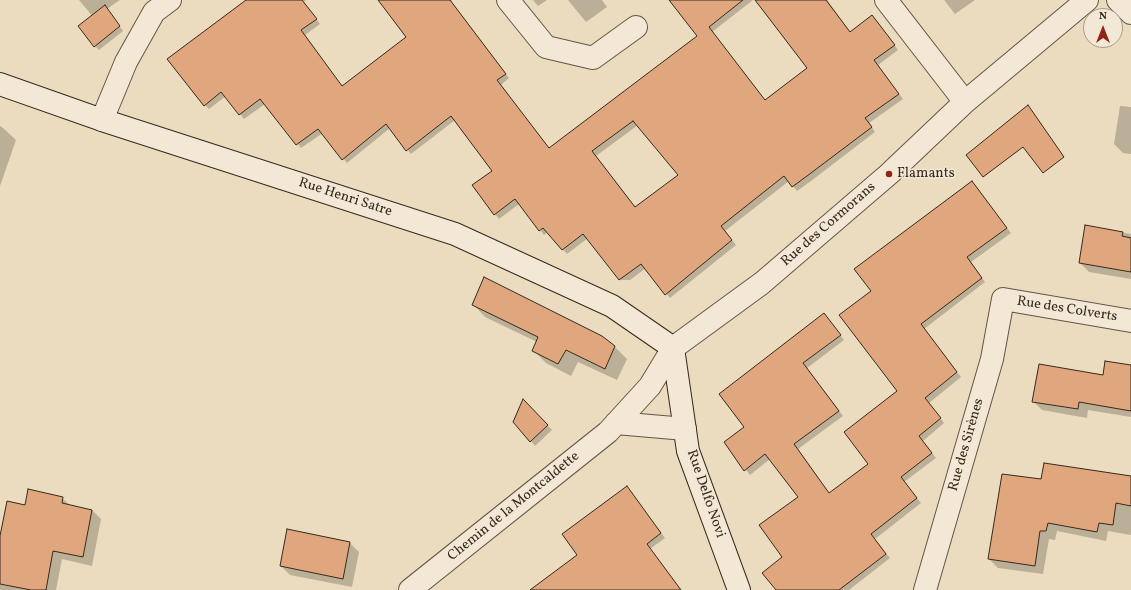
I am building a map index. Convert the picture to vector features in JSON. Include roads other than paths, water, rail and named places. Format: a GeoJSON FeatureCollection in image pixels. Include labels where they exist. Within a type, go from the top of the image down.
{"type":"FeatureCollection","features":[{"type":"Feature","properties":{"kind":"street"},"geometry":{"type":"LineString","coordinates":[[102,120],[126,62],[154,12],[170,0]]}},
{"type":"Feature","properties":{"kind":"street"},"geometry":{"type":"LineString","coordinates":[[508,0],[546,47],[593,58],[636,27]]}},
{"type":"Feature","properties":{"kind":"street"},"geometry":{"type":"LineString","coordinates":[[886,0],[966,102]]}},
{"type":"Feature","properties":{"kind":"street","name":"Rue des Cormorans"},"geometry":{"type":"LineString","coordinates":[[673,348],[762,283],[817,237],[889,174],[966,102],[1087,0]]}},
{"type":"Feature","properties":{"kind":"street"},"geometry":{"type":"LineString","coordinates":[[1118,0],[1131,13]]}},
{"type":"Feature","properties":{"kind":"street","name":"Rue Henri Satre"},"geometry":{"type":"LineString","coordinates":[[0,84],[102,120],[455,234],[612,306],[673,348]]}},
{"type":"Feature","properties":{"kind":"street","name":"Rue des Colverts"},"geometry":{"type":"LineString","coordinates":[[1003,299],[1131,321]]}},
{"type":"Feature","properties":{"kind":"street","name":"Rue des Sirènes"},"geometry":{"type":"LineString","coordinates":[[925,590],[992,359],[1003,299]]}},
{"type":"Feature","properties":{"kind":"street","name":"Chemin de la Montcaldette"},"geometry":{"type":"LineString","coordinates":[[410,590],[608,432],[650,386],[673,348]]}},
{"type":"Feature","properties":{"kind":"street","name":"Rue Delfo Novi"},"geometry":{"type":"LineString","coordinates":[[673,348],[688,451],[739,590]]}},
{"type":"Feature","properties":{"kind":"street"},"geometry":{"type":"LineString","coordinates":[[616,423],[685,428]]}},
{"type":"Feature","properties":{"kind":"place","name":"Flamants"},"geometry":{"type":"Point","coordinates":[889,174]}}]}
